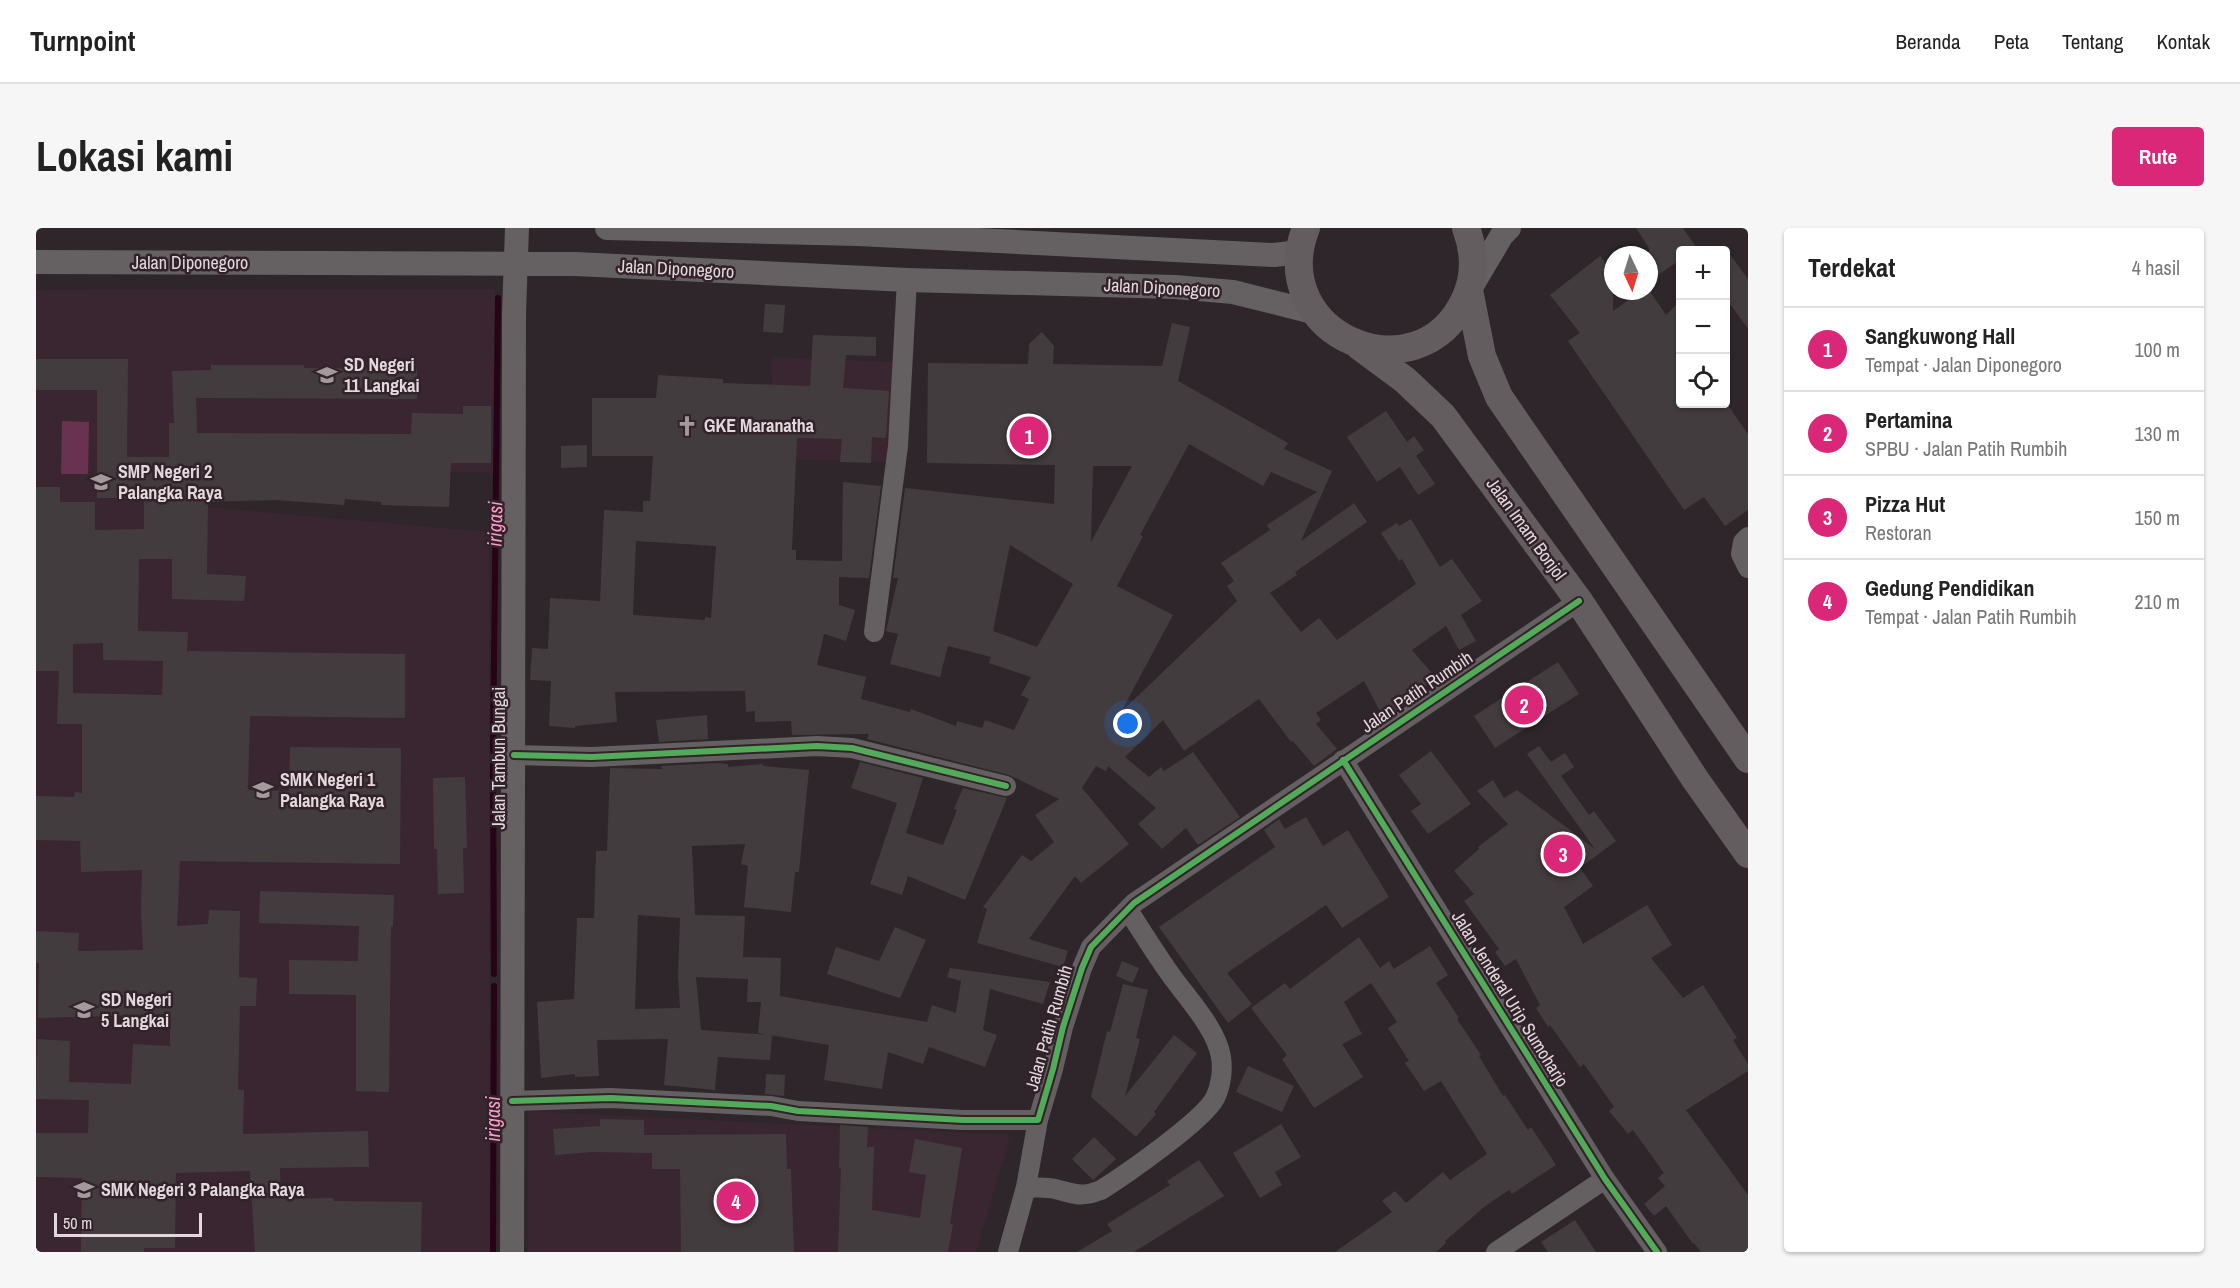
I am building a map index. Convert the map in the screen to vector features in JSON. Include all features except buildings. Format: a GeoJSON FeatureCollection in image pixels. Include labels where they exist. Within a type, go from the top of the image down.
{"type":"FeatureCollection","features":[{"type":"Feature","properties":{"kind":"highway"},"geometry":{"type":"LineString","coordinates":[[1303,240],[1299,273],[1304,293],[1313,312],[1333,333],[1359,346],[1378,350],[1398,349],[1417,344],[1434,336],[1455,315],[1469,290],[1474,267],[1471,236]]}},
{"type":"Feature","properties":{"kind":"highway"},"geometry":{"type":"LineString","coordinates":[[1469,290],[1482,356],[1499,397],[1748,759]]}},
{"type":"Feature","properties":{"kind":"highway","name":"Jalan Imam Bonjol"},"geometry":{"type":"LineString","coordinates":[[1359,346],[1405,380],[1443,416],[1579,601],[1695,778],[1748,854]]}},
{"type":"Feature","properties":{"kind":"main road"},"geometry":{"type":"LineString","coordinates":[[508,228],[524,228]]}},
{"type":"Feature","properties":{"kind":"main road","name":"Jalan Tambun Bungai"},"geometry":{"type":"LineString","coordinates":[[512,1252],[514,314],[517,228]]}},
{"type":"Feature","properties":{"kind":"main road","name":"Jalan Diponegoro"},"geometry":{"type":"LineString","coordinates":[[607,228],[858,234],[1274,255],[1303,240]]}},
{"type":"Feature","properties":{"kind":"main road"},"geometry":{"type":"LineString","coordinates":[[1469,290],[1502,235],[1509,228]]}},
{"type":"Feature","properties":{"kind":"main road","name":"Jalan Diponegoro"},"geometry":{"type":"LineString","coordinates":[[36,262],[574,264],[907,280],[1175,287],[1233,292],[1313,312]]}},
{"type":"Feature","properties":{"kind":"street"},"geometry":{"type":"LineString","coordinates":[[874,632],[898,446],[907,280]]}},
{"type":"Feature","properties":{"kind":"street"},"geometry":{"type":"LineString","coordinates":[[1748,537],[1743,542],[1741,554],[1748,568]]}},
{"type":"Feature","properties":{"kind":"street","name":"Jalan Patih Rumbih"},"geometry":{"type":"LineString","coordinates":[[512,1101],[611,1098],[951,1119],[1038,1120],[1063,1027],[1091,947],[1134,903],[1579,601]]}},
{"type":"Feature","properties":{"kind":"street"},"geometry":{"type":"LineString","coordinates":[[514,755],[592,757],[817,746],[852,748],[1006,786]]}},
{"type":"Feature","properties":{"kind":"street","name":"Jalan Jenderal Urip Sumoharjo"},"geometry":{"type":"LineString","coordinates":[[1343,760],[1605,1179],[1657,1252]]}},
{"type":"Feature","properties":{"kind":"street"},"geometry":{"type":"LineString","coordinates":[[1026,1187],[1054,1189],[1071,1195],[1086,1196],[1101,1190],[1201,1116],[1215,1099],[1221,1079],[1221,1056],[1212,1035],[1128,910]]}},
{"type":"Feature","properties":{"kind":"street"},"geometry":{"type":"LineString","coordinates":[[1008,1252],[1026,1187],[1038,1120]]}},
{"type":"Feature","properties":{"kind":"street"},"geometry":{"type":"LineString","coordinates":[[1496,1252],[1605,1179]]}},
{"type":"Feature","properties":{"kind":"shaded area","name":"SMK Negeri 1 Palangka Raya"},"geometry":{"type":"Polygon","coordinates":[[[495,289],[493,473],[161,461],[171,504],[489,532],[490,1252],[36,1252],[36,290],[495,289]]]}},
{"type":"Feature","properties":{"kind":"shaded area"},"geometry":{"type":"Polygon","coordinates":[[[771,357],[895,362],[886,462],[773,459],[771,357]]]}},
{"type":"Feature","properties":{"kind":"shaded area"},"geometry":{"type":"Polygon","coordinates":[[[62,421],[89,422],[88,474],[61,474],[62,421]]]}},
{"type":"Feature","properties":{"kind":"shaded area"},"geometry":{"type":"Polygon","coordinates":[[[528,1111],[1010,1135],[976,1252],[528,1252],[528,1111]]]}},
{"type":"Feature","properties":{"kind":"waterway","name":"irigasi"},"geometry":{"type":"LineString","coordinates":[[493,751],[498,298]]}},
{"type":"Feature","properties":{"kind":"waterway","name":"irigasi"},"geometry":{"type":"LineString","coordinates":[[493,765],[494,974]]}},
{"type":"Feature","properties":{"kind":"waterway","name":"irigasi"},"geometry":{"type":"LineString","coordinates":[[493,1252],[494,986]]}},
{"type":"Feature","properties":{"kind":"cycle path"},"geometry":{"type":"LineString","coordinates":[[512,1101],[611,1098],[771,1106],[798,1111],[963,1120],[1038,1120],[1063,1027],[1091,947],[1134,903],[1579,601]]}},
{"type":"Feature","properties":{"kind":"cycle path"},"geometry":{"type":"LineString","coordinates":[[514,755],[592,757],[817,746],[852,748],[1006,786]]}},
{"type":"Feature","properties":{"kind":"cycle path"},"geometry":{"type":"LineString","coordinates":[[1343,760],[1605,1179],[1657,1252]]}},
{"type":"Feature","properties":{"kind":"place","name":"SD Negeri 11 Langkai"},"geometry":{"type":"Point","coordinates":[327,375]}},
{"type":"Feature","properties":{"kind":"place","name":"GKE Maranatha"},"geometry":{"type":"Point","coordinates":[687,426]}},
{"type":"Feature","properties":{"kind":"place","name":"Sangkuwong Hall"},"geometry":{"type":"Point","coordinates":[1029,436]}},
{"type":"Feature","properties":{"kind":"place","name":"SMP Negeri 2 Palangka Raya"},"geometry":{"type":"Point","coordinates":[101,482]}},
{"type":"Feature","properties":{"kind":"place","name":"Pertamina"},"geometry":{"type":"Point","coordinates":[1524,705]}},
{"type":"Feature","properties":{"kind":"place","name":"SMK Negeri 1 Palangka Raya"},"geometry":{"type":"Point","coordinates":[263,790]}},
{"type":"Feature","properties":{"kind":"place","name":"Pizza Hut"},"geometry":{"type":"Point","coordinates":[1563,854]}},
{"type":"Feature","properties":{"kind":"place","name":"SD Negeri 5 Langkai"},"geometry":{"type":"Point","coordinates":[84,1010]}},
{"type":"Feature","properties":{"kind":"place","name":"SMK Negeri 3 Palangka Raya"},"geometry":{"type":"Point","coordinates":[84,1190]}},
{"type":"Feature","properties":{"kind":"place","name":"Gedung Pendidikan"},"geometry":{"type":"Point","coordinates":[736,1201]}}]}
